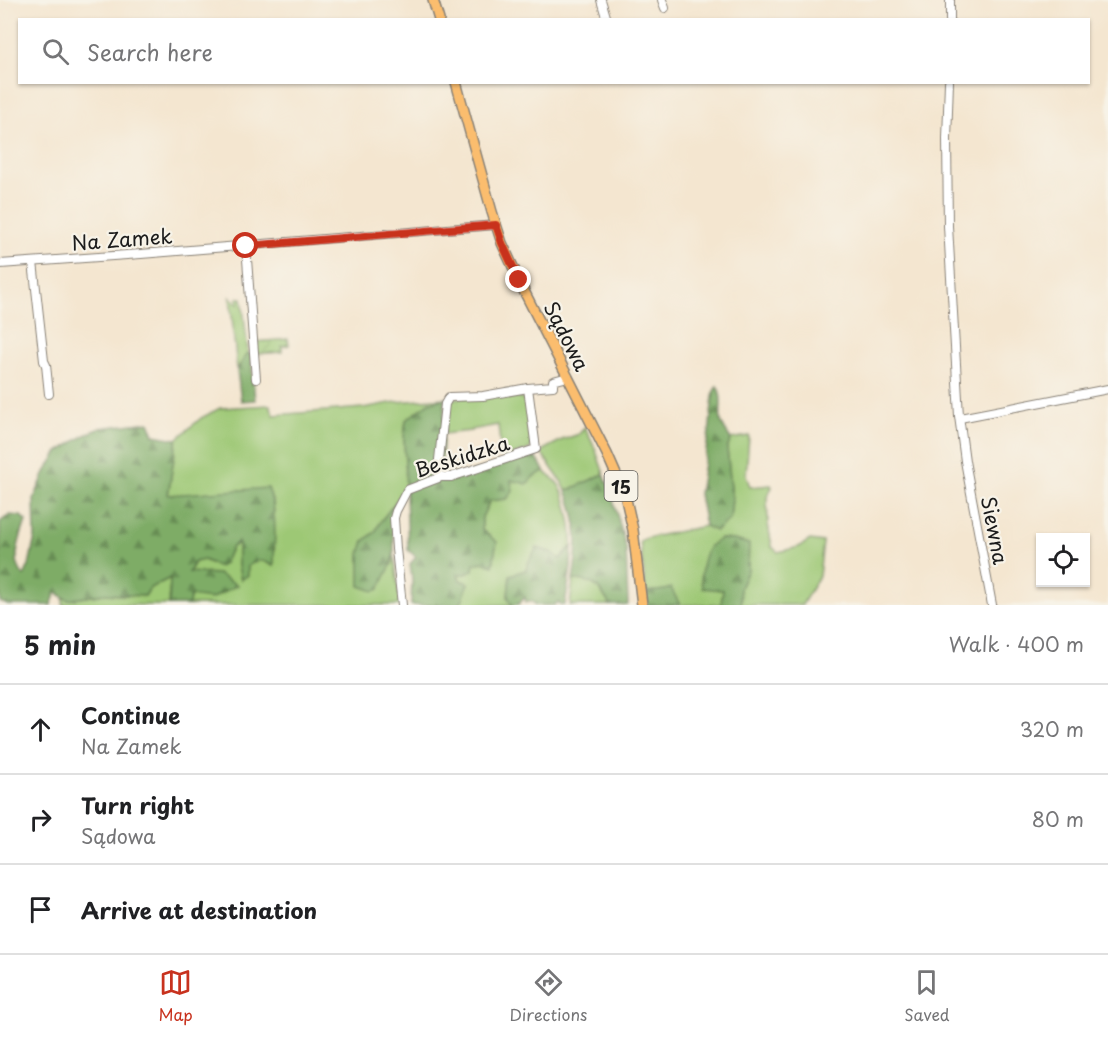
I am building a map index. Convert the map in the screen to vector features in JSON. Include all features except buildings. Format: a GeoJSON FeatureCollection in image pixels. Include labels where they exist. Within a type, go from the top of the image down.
{"type":"FeatureCollection","features":[{"type":"Feature","properties":{"kind":"main road"},"geometry":{"type":"LineString","coordinates":[[433,0],[438,18]]}},
{"type":"Feature","properties":{"kind":"main road","name":"Sądowa"},"geometry":{"type":"LineString","coordinates":[[457,84],[496,225],[508,258],[608,454],[625,495],[630,512],[642,605]]}},
{"type":"Feature","properties":{"kind":"street"},"geometry":{"type":"LineString","coordinates":[[601,0],[606,18]]}},
{"type":"Feature","properties":{"kind":"street"},"geometry":{"type":"LineString","coordinates":[[950,0],[950,18]]}},
{"type":"Feature","properties":{"kind":"street","name":"Siewna"},"geometry":{"type":"LineString","coordinates":[[949,84],[948,225],[960,418],[965,461],[992,605]]}},
{"type":"Feature","properties":{"kind":"street","name":"Na Zamek"},"geometry":{"type":"LineString","coordinates":[[0,264],[496,225]]}},
{"type":"Feature","properties":{"kind":"street"},"geometry":{"type":"LineString","coordinates":[[246,246],[256,379]]}},
{"type":"Feature","properties":{"kind":"street"},"geometry":{"type":"LineString","coordinates":[[33,262],[49,394]]}},
{"type":"Feature","properties":{"kind":"street"},"geometry":{"type":"LineString","coordinates":[[441,477],[438,469],[445,404],[449,397],[483,396],[554,386],[553,381],[568,377]]}},
{"type":"Feature","properties":{"kind":"street","name":"Beskidzka"},"geometry":{"type":"LineString","coordinates":[[402,605],[394,518],[407,490],[441,477],[452,477],[536,449],[528,388]]}},
{"type":"Feature","properties":{"kind":"street"},"geometry":{"type":"LineString","coordinates":[[960,418],[1108,389]]}},
{"type":"Feature","properties":{"kind":"green space"},"geometry":{"type":"Polygon","coordinates":[[[230,297],[238,304],[237,298],[242,298],[248,352],[237,370],[230,297]]]}},
{"type":"Feature","properties":{"kind":"green space"},"geometry":{"type":"Polygon","coordinates":[[[288,339],[289,345],[282,346],[282,352],[256,354],[255,342],[288,339]]]}},
{"type":"Feature","properties":{"kind":"green space"},"geometry":{"type":"Polygon","coordinates":[[[248,352],[251,356],[255,400],[241,401],[237,370],[248,352]]]}},
{"type":"Feature","properties":{"kind":"green space"},"geometry":{"type":"Polygon","coordinates":[[[717,386],[721,399],[721,421],[731,439],[727,449],[732,498],[730,519],[716,531],[705,526],[699,494],[714,391],[717,386]]]}},
{"type":"Feature","properties":{"kind":"green space"},"geometry":{"type":"Polygon","coordinates":[[[511,392],[526,401],[533,438],[530,449],[504,458],[501,452],[498,425],[444,434],[449,399],[511,392]]]}},
{"type":"Feature","properties":{"kind":"green space"},"geometry":{"type":"Polygon","coordinates":[[[445,398],[406,420],[404,438],[406,488],[375,532],[364,541],[394,553],[400,605],[189,605],[190,596],[223,592],[237,585],[201,574],[189,573],[195,562],[204,559],[210,564],[224,564],[231,548],[239,542],[238,566],[248,566],[257,560],[273,566],[273,499],[168,495],[177,439],[201,418],[220,408],[270,405],[274,415],[363,408],[396,402],[445,398]]]}},
{"type":"Feature","properties":{"kind":"green space"},"geometry":{"type":"Polygon","coordinates":[[[445,398],[441,480],[533,455],[544,471],[533,477],[527,484],[511,480],[513,491],[507,499],[490,501],[482,517],[482,530],[497,542],[493,566],[482,562],[474,564],[473,570],[466,574],[458,574],[460,580],[468,583],[463,599],[458,605],[411,605],[410,564],[416,557],[408,550],[404,438],[406,420],[429,403],[445,398]]]}},
{"type":"Feature","properties":{"kind":"green space"},"geometry":{"type":"Polygon","coordinates":[[[149,422],[154,435],[177,439],[168,495],[268,488],[274,517],[274,566],[264,562],[255,562],[248,566],[248,575],[241,580],[238,566],[238,542],[231,548],[224,564],[219,567],[204,560],[195,562],[189,572],[218,574],[237,585],[211,599],[190,596],[189,605],[169,605],[170,578],[150,588],[145,596],[104,594],[68,600],[56,593],[51,605],[8,605],[0,602],[0,522],[9,515],[21,516],[26,521],[17,556],[24,576],[29,565],[35,537],[34,499],[45,472],[58,452],[100,428],[149,422]]]}},
{"type":"Feature","properties":{"kind":"green space"},"geometry":{"type":"Polygon","coordinates":[[[585,427],[604,474],[566,491],[542,454],[543,450],[579,434],[585,427]]]}},
{"type":"Feature","properties":{"kind":"green space"},"geometry":{"type":"Polygon","coordinates":[[[749,436],[746,475],[750,487],[771,485],[772,487],[767,497],[772,547],[778,552],[799,547],[810,540],[823,542],[819,576],[802,605],[741,605],[740,588],[748,570],[734,540],[720,539],[709,546],[716,589],[723,590],[721,605],[680,605],[673,598],[664,594],[656,591],[646,592],[640,541],[705,526],[716,530],[730,519],[732,498],[727,449],[731,439],[749,436]]]}},
{"type":"Feature","properties":{"kind":"green space"},"geometry":{"type":"Polygon","coordinates":[[[544,471],[556,481],[563,494],[570,521],[572,546],[560,559],[530,559],[526,570],[510,575],[508,597],[512,605],[458,605],[463,599],[458,573],[466,574],[472,570],[474,564],[482,562],[493,566],[497,542],[482,530],[482,517],[490,500],[507,499],[513,491],[510,479],[533,477],[544,471]]]}},
{"type":"Feature","properties":{"kind":"green space"},"geometry":{"type":"Polygon","coordinates":[[[604,474],[626,548],[628,605],[610,605],[596,586],[587,581],[573,580],[577,535],[574,513],[566,491],[604,474]]]}},
{"type":"Feature","properties":{"kind":"green space"},"geometry":{"type":"Polygon","coordinates":[[[395,503],[392,563],[379,589],[374,591],[360,586],[360,554],[364,541],[375,532],[395,503]]]}},
{"type":"Feature","properties":{"kind":"green space"},"geometry":{"type":"Polygon","coordinates":[[[720,539],[749,544],[748,570],[740,588],[741,605],[721,605],[723,590],[702,588],[702,568],[706,552],[720,539]]]}},
{"type":"Feature","properties":{"kind":"green space"},"geometry":{"type":"Polygon","coordinates":[[[572,546],[565,605],[558,602],[554,605],[536,605],[531,601],[526,602],[525,597],[519,604],[512,605],[508,597],[510,575],[526,570],[537,548],[553,553],[560,559],[572,546]]]}},
{"type":"Feature","properties":{"kind":"green space"},"geometry":{"type":"Polygon","coordinates":[[[171,578],[169,605],[63,605],[63,597],[68,600],[104,594],[145,596],[150,588],[171,578]]]}},
{"type":"Feature","properties":{"kind":"green space"},"geometry":{"type":"Polygon","coordinates":[[[573,580],[587,581],[596,586],[610,605],[570,605],[573,580]]]}},
{"type":"Feature","properties":{"kind":"green space"},"geometry":{"type":"Polygon","coordinates":[[[671,588],[680,605],[647,605],[646,592],[671,588]]]}},
{"type":"Feature","properties":{"kind":"route"},"geometry":{"type":"LineString","coordinates":[[246,246],[496,225],[519,280]]}}]}
